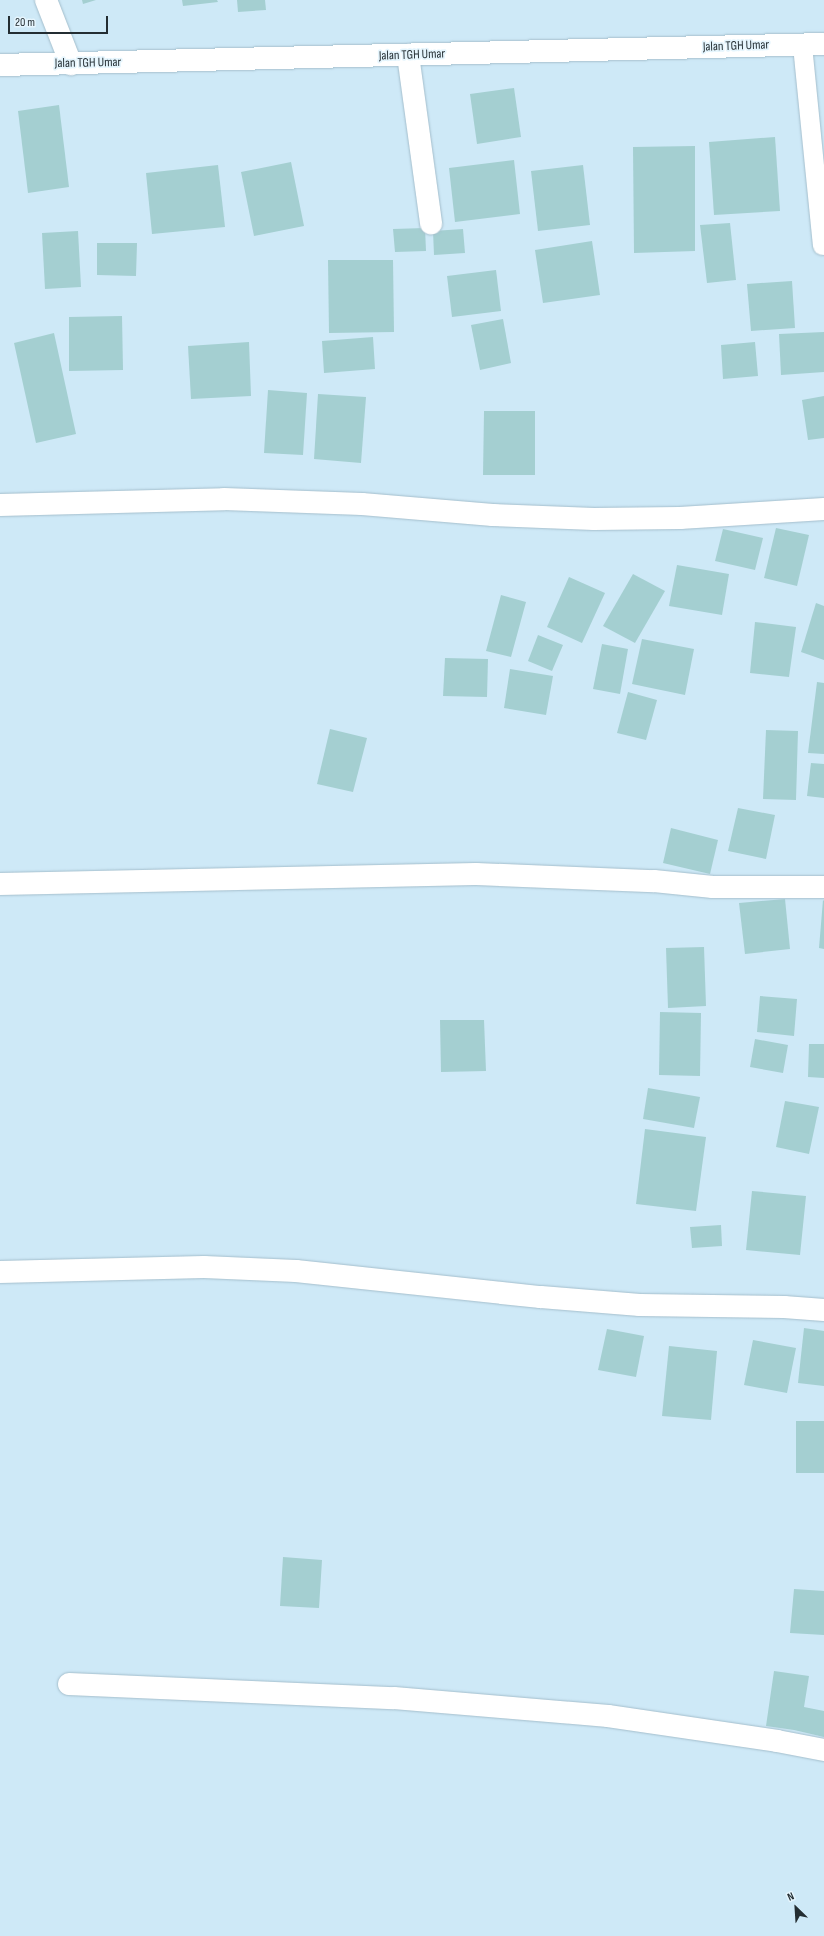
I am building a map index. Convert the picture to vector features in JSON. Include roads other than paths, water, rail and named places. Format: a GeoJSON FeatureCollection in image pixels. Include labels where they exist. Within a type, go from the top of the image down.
{"type":"FeatureCollection","features":[{"type":"Feature","properties":{"kind":"street"},"geometry":{"type":"LineString","coordinates":[[46,0],[71,64]]}},
{"type":"Feature","properties":{"kind":"street","name":"Jalan TGH Umar"},"geometry":{"type":"LineString","coordinates":[[0,65],[824,44]]}},
{"type":"Feature","properties":{"kind":"street"},"geometry":{"type":"LineString","coordinates":[[408,55],[430,223]]}},
{"type":"Feature","properties":{"kind":"street"},"geometry":{"type":"LineString","coordinates":[[0,505],[224,498],[362,504],[493,515],[594,519],[680,518],[824,509]]}},
{"type":"Feature","properties":{"kind":"street"},"geometry":{"type":"LineString","coordinates":[[0,884],[476,874],[654,881],[713,887],[824,887]]}},
{"type":"Feature","properties":{"kind":"street"},"geometry":{"type":"LineString","coordinates":[[0,1272],[204,1267],[296,1272],[541,1297],[640,1305],[784,1306],[824,1310]]}},
{"type":"Feature","properties":{"kind":"street"},"geometry":{"type":"LineString","coordinates":[[70,1684],[394,1698],[608,1716],[777,1741],[824,1750]]}},
{"type":"Feature","properties":{"kind":"lane"},"geometry":{"type":"LineString","coordinates":[[802,45],[822,245]]}}]}
